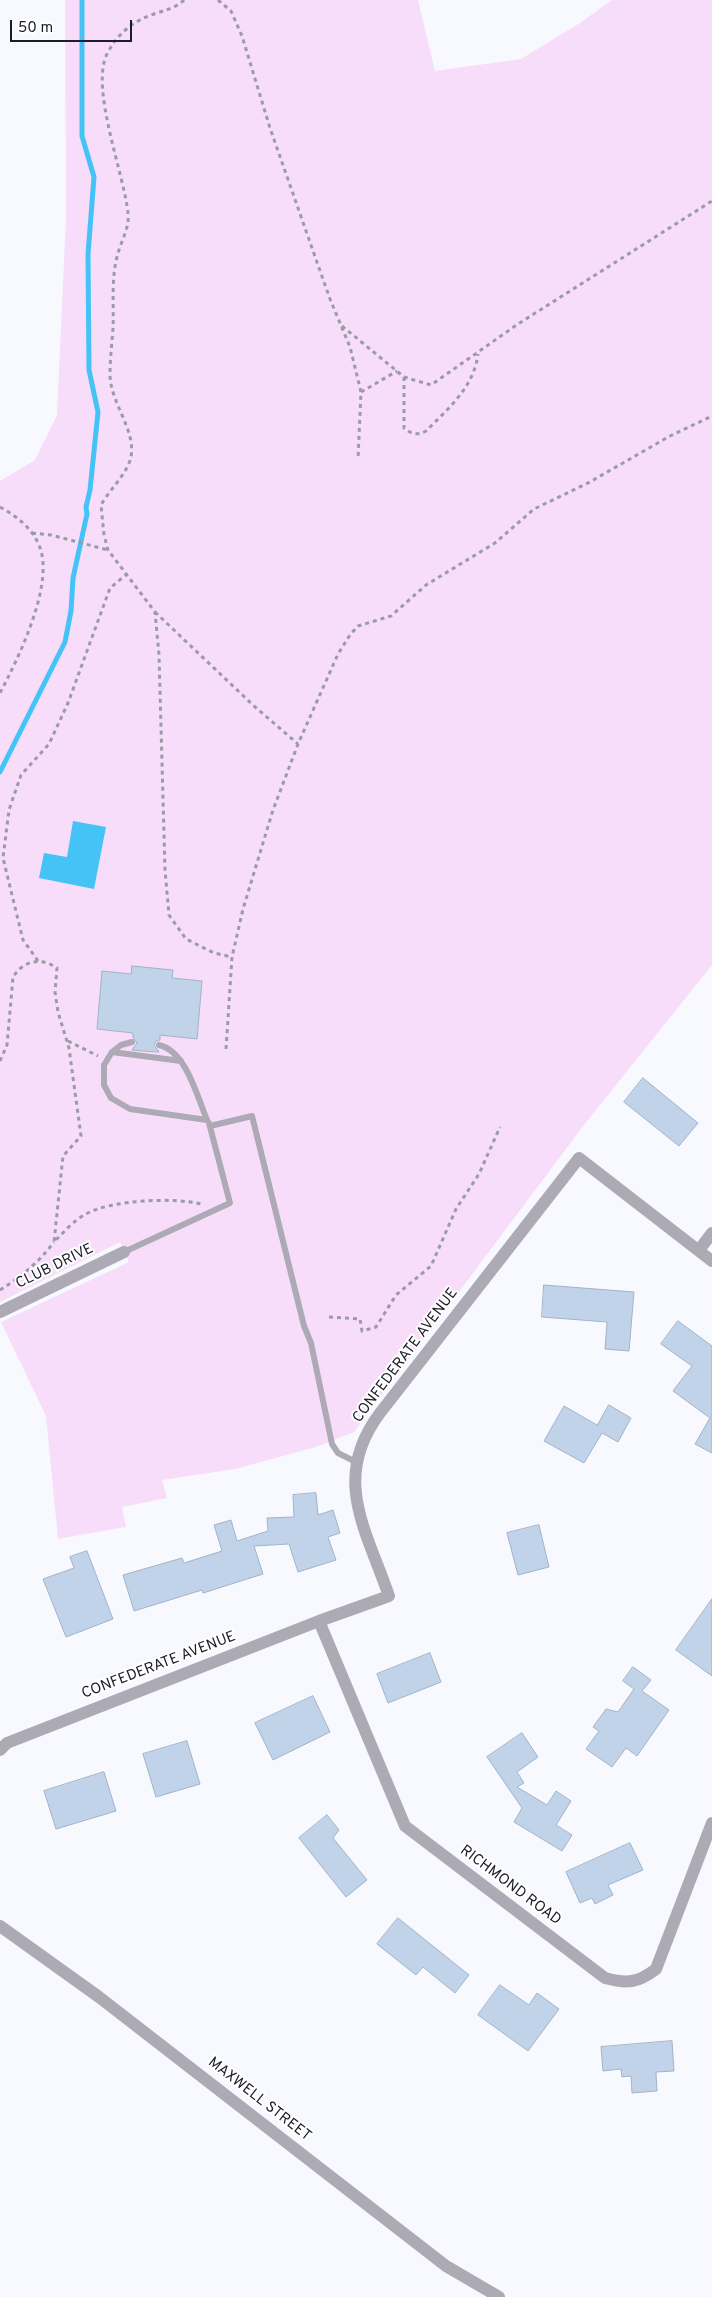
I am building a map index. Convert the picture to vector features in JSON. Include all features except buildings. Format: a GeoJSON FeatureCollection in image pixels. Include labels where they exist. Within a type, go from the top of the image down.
{"type":"FeatureCollection","features":[{"type":"Feature","properties":{"kind":"street","name":"CONFEDERATE AVENUE"},"geometry":{"type":"LineString","coordinates":[[0,1750],[7,1743],[319,1621],[389,1596],[356,1501],[354,1475],[361,1443],[372,1423],[579,1158],[699,1250]]}},
{"type":"Feature","properties":{"kind":"street"},"geometry":{"type":"LineString","coordinates":[[712,1233],[699,1250],[712,1261]]}},
{"type":"Feature","properties":{"kind":"street","name":"CLUB DRIVE"},"geometry":{"type":"LineString","coordinates":[[0,1312],[124,1252]]}},
{"type":"Feature","properties":{"kind":"street","name":"RICHMOND ROAD"},"geometry":{"type":"LineString","coordinates":[[319,1621],[405,1826],[605,1978],[622,1982],[643,1979],[656,1968],[712,1823]]}},
{"type":"Feature","properties":{"kind":"street","name":"MAXWELL STREET"},"geometry":{"type":"LineString","coordinates":[[0,1926],[100,1998],[446,2266],[500,2297]]}},
{"type":"Feature","properties":{"kind":"lane"},"geometry":{"type":"LineString","coordinates":[[132,1042],[121,1045],[112,1052],[106,1059],[103,1073],[104,1085],[111,1098],[119,1104],[130,1109],[208,1123],[252,1116],[304,1326],[311,1343],[332,1444],[338,1453],[356,1462]]}},
{"type":"Feature","properties":{"kind":"lane"},"geometry":{"type":"LineString","coordinates":[[124,1252],[230,1203],[208,1123],[182,1061],[174,1051],[159,1044]]}},
{"type":"Feature","properties":{"kind":"lane"},"geometry":{"type":"LineString","coordinates":[[112,1052],[182,1061]]}},
{"type":"Feature","properties":{"kind":"path"},"geometry":{"type":"LineString","coordinates":[[184,0],[178,6],[128,26],[112,44],[102,72],[104,98],[128,215],[117,257],[114,278],[110,373],[112,392],[128,431],[132,447],[130,459],[101,504],[104,535],[108,550],[155,612],[254,706],[298,744]]}},
{"type":"Feature","properties":{"kind":"path"},"geometry":{"type":"LineString","coordinates":[[218,0],[231,11],[242,36],[270,128],[340,324],[350,347],[361,392],[358,460]]}},
{"type":"Feature","properties":{"kind":"path"},"geometry":{"type":"LineString","coordinates":[[340,324],[404,377],[430,385],[478,354],[518,324],[712,201]]}},
{"type":"Feature","properties":{"kind":"path"},"geometry":{"type":"LineString","coordinates":[[404,377],[404,428],[410,433],[419,434],[426,431],[464,391],[471,379],[478,354]]}},
{"type":"Feature","properties":{"kind":"path"},"geometry":{"type":"LineString","coordinates":[[361,392],[397,371]]}},
{"type":"Feature","properties":{"kind":"path"},"geometry":{"type":"LineString","coordinates":[[226,1049],[232,957],[245,900],[273,810],[298,744],[338,654],[350,635],[358,626],[391,616],[426,585],[495,544],[534,509],[588,483],[670,436],[712,416]]}},
{"type":"Feature","properties":{"kind":"path"},"geometry":{"type":"LineString","coordinates":[[0,507],[14,514],[32,533],[41,551],[43,574],[25,641],[0,693]]}},
{"type":"Feature","properties":{"kind":"path"},"geometry":{"type":"LineString","coordinates":[[32,533],[51,535],[108,550]]}},
{"type":"Feature","properties":{"kind":"path"},"geometry":{"type":"LineString","coordinates":[[38,961],[23,940],[3,858],[9,810],[21,776],[49,744],[68,703],[110,588],[126,574]]}},
{"type":"Feature","properties":{"kind":"path"},"geometry":{"type":"LineString","coordinates":[[155,612],[169,916],[186,939],[214,953],[232,957]]}},
{"type":"Feature","properties":{"kind":"path"},"geometry":{"type":"LineString","coordinates":[[0,1061],[7,1045],[13,977],[19,968],[28,963],[48,962],[57,968],[55,992],[58,1012],[67,1041],[81,1136],[63,1156],[54,1242]]}},
{"type":"Feature","properties":{"kind":"path"},"geometry":{"type":"LineString","coordinates":[[67,1041],[106,1059]]}},
{"type":"Feature","properties":{"kind":"path"},"geometry":{"type":"LineString","coordinates":[[329,1317],[360,1319],[362,1331],[376,1327],[396,1295],[431,1266],[456,1209],[479,1174],[500,1127]]}},
{"type":"Feature","properties":{"kind":"path"},"geometry":{"type":"LineString","coordinates":[[0,1290],[20,1277],[44,1256],[54,1242],[86,1214],[102,1207],[128,1202],[188,1201],[201,1204],[205,1214]]}},
{"type":"Feature","properties":{"kind":"shaded area"},"geometry":{"type":"Polygon","coordinates":[[[65,0],[418,0],[435,71],[521,59],[580,23],[612,0],[712,0],[712,965],[584,1125],[354,1432],[316,1447],[235,1469],[162,1480],[167,1498],[122,1507],[126,1527],[58,1539],[46,1416],[1,1322],[129,1262],[120,1242],[0,1302],[0,481],[35,460],[57,415],[66,219],[65,0]]]}},
{"type":"Feature","properties":{"kind":"water"},"geometry":{"type":"Polygon","coordinates":[[[73,821],[106,827],[94,889],[39,878],[44,853],[67,857],[73,821]]]}},
{"type":"Feature","properties":{"kind":"waterway"},"geometry":{"type":"LineString","coordinates":[[0,772],[65,642],[71,611],[73,578],[87,514],[86,507],[90,490],[98,412],[89,370],[88,254],[94,177],[82,136],[82,0]]}}]}
